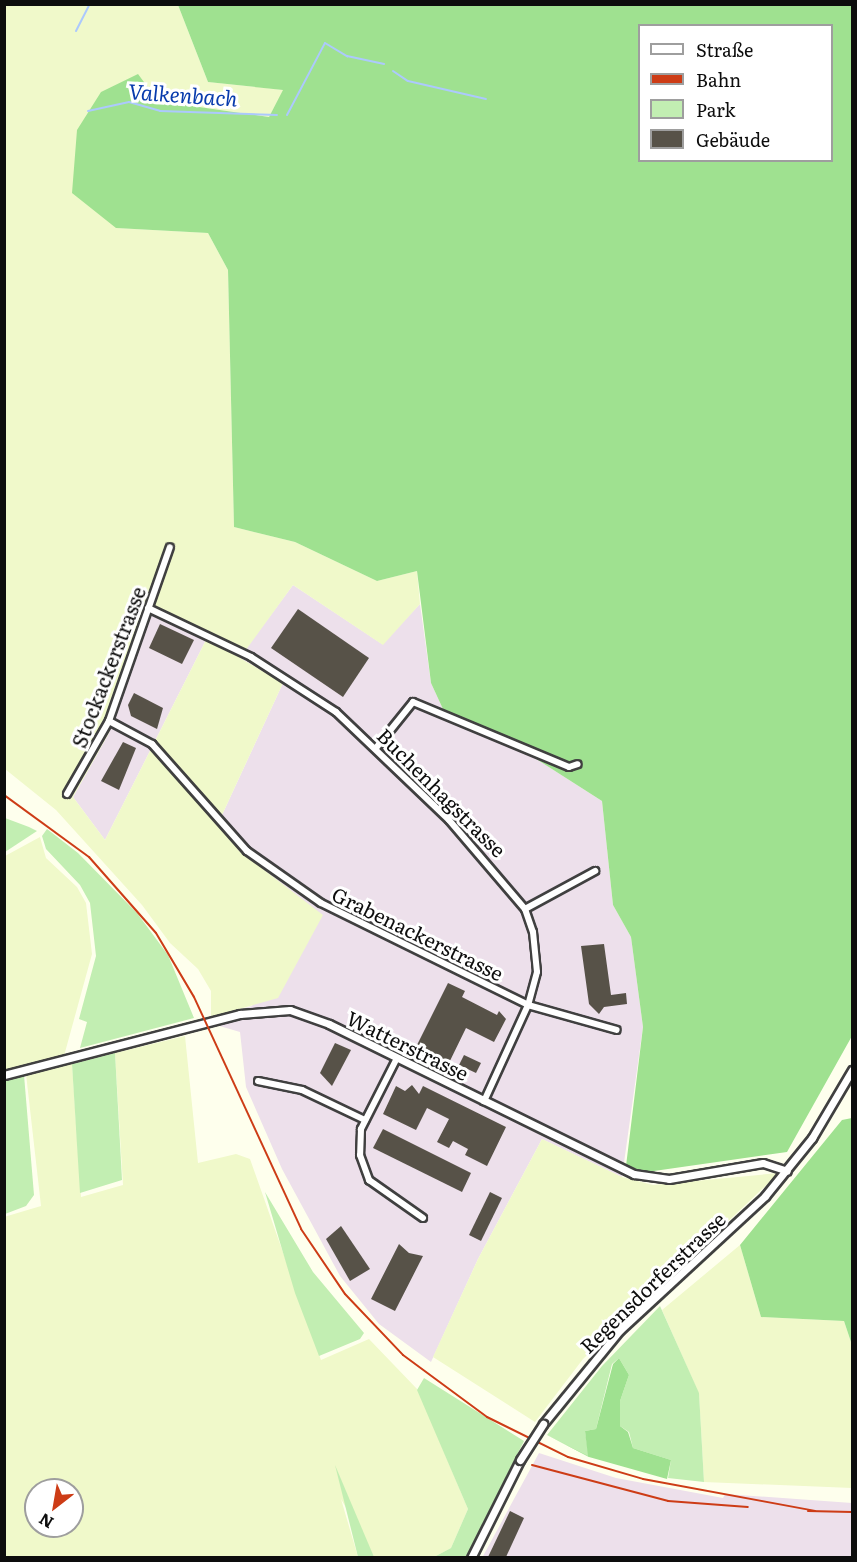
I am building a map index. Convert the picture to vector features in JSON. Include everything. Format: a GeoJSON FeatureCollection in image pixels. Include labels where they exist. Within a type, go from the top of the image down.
{"type":"FeatureCollection","features":[{"type":"Feature","properties":{"kind":"street","name":"Stockackerstrasse"},"geometry":{"type":"LineString","coordinates":[[67,794],[109,721],[170,547]]}},
{"type":"Feature","properties":{"kind":"street","name":"Buchenhagstrasse"},"geometry":{"type":"LineString","coordinates":[[148,608],[276,672],[336,712],[376,748],[498,872],[525,909],[533,932],[537,972],[528,1005],[484,1101]]}},
{"type":"Feature","properties":{"kind":"street"},"geometry":{"type":"LineString","coordinates":[[376,748],[413,702],[569,766],[578,764]]}},
{"type":"Feature","properties":{"kind":"street","name":"Grabenackerstrasse"},"geometry":{"type":"LineString","coordinates":[[109,721],[152,744],[247,851],[321,903],[528,1005],[617,1030]]}},
{"type":"Feature","properties":{"kind":"street"},"geometry":{"type":"LineString","coordinates":[[525,909],[595,871]]}},
{"type":"Feature","properties":{"kind":"street","name":"Watterstrasse"},"geometry":{"type":"LineString","coordinates":[[4,1075],[268,1008],[313,1017],[646,1177],[669,1179],[763,1163],[787,1172]]}},
{"type":"Feature","properties":{"kind":"street"},"geometry":{"type":"LineString","coordinates":[[397,1058],[365,1120],[360,1155],[369,1180],[423,1218]]}},
{"type":"Feature","properties":{"kind":"street","name":"Regensdorferstrasse"},"geometry":{"type":"LineString","coordinates":[[471,1557],[520,1460],[543,1424],[620,1330],[787,1172],[852,1070]]}},
{"type":"Feature","properties":{"kind":"street"},"geometry":{"type":"LineString","coordinates":[[258,1081],[302,1090],[365,1120]]}},
{"type":"Feature","properties":{"kind":"shaded area"},"geometry":{"type":"Polygon","coordinates":[[[293,585],[382,644],[420,604],[431,683],[448,720],[530,755],[602,801],[613,905],[631,937],[643,1027],[622,1177],[542,1139],[478,1259],[431,1362],[379,1324],[340,1276],[282,1169],[246,1087],[240,1032],[216,1025],[211,1017],[252,1006],[294,894],[238,850],[222,815],[283,683],[239,658],[293,585]]]}},
{"type":"Feature","properties":{"kind":"shaded area"},"geometry":{"type":"Polygon","coordinates":[[[151,612],[207,638],[105,840],[73,797],[109,733],[151,612]]]}},
{"type":"Feature","properties":{"kind":"shaded area"},"geometry":{"type":"Polygon","coordinates":[[[539,1453],[616,1478],[723,1498],[725,1494],[852,1503],[852,1557],[482,1558],[539,1453]]]}},
{"type":"Feature","properties":{"kind":"green space"},"geometry":{"type":"Polygon","coordinates":[[[4,5],[178,5],[208,82],[284,90],[269,117],[158,101],[116,228],[208,233],[228,270],[234,527],[295,542],[377,581],[417,571],[420,604],[383,645],[293,585],[240,658],[283,683],[222,815],[238,850],[323,915],[278,998],[211,1017],[211,991],[198,969],[170,943],[142,905],[56,810],[5,769],[4,5]],[[150,612],[109,733],[73,797],[105,840],[207,638],[150,612]]]}},
{"type":"Feature","properties":{"kind":"green space"},"geometry":{"type":"Polygon","coordinates":[[[178,5],[852,5],[852,1036],[787,1152],[647,1172],[626,1166],[643,1027],[631,937],[613,905],[602,801],[530,755],[448,720],[431,683],[417,571],[377,581],[295,542],[234,527],[228,270],[208,233],[116,228],[72,193],[77,130],[101,92],[138,74],[158,101],[269,117],[283,90],[208,82],[178,5]]]}},
{"type":"Feature","properties":{"kind":"green space"},"geometry":{"type":"Polygon","coordinates":[[[5,818],[29,827],[37,831],[5,852],[5,818]]]}},
{"type":"Feature","properties":{"kind":"green space"},"geometry":{"type":"Polygon","coordinates":[[[47,829],[78,853],[137,913],[168,955],[194,1018],[80,1048],[87,1022],[79,1019],[96,956],[90,903],[80,885],[46,849],[42,836],[47,829]]]}},
{"type":"Feature","properties":{"kind":"green space"},"geometry":{"type":"Polygon","coordinates":[[[40,837],[46,858],[77,887],[86,903],[92,954],[64,1056],[5,1071],[5,856],[40,837]]]}},
{"type":"Feature","properties":{"kind":"green space"},"geometry":{"type":"Polygon","coordinates":[[[185,1036],[198,1163],[236,1154],[250,1159],[321,1360],[369,1339],[418,1390],[468,1509],[451,1548],[434,1557],[374,1557],[341,1499],[358,1557],[5,1557],[4,1217],[41,1206],[26,1074],[72,1064],[81,1197],[123,1185],[115,1053],[185,1036]]]}},
{"type":"Feature","properties":{"kind":"green space"},"geometry":{"type":"Polygon","coordinates":[[[115,1053],[122,1180],[80,1193],[72,1064],[115,1053]]]}},
{"type":"Feature","properties":{"kind":"green space"},"geometry":{"type":"Polygon","coordinates":[[[24,1075],[34,1195],[26,1206],[5,1214],[5,1080],[24,1075]]]}},
{"type":"Feature","properties":{"kind":"green space"},"geometry":{"type":"Polygon","coordinates":[[[852,1118],[852,1345],[844,1321],[761,1317],[740,1245],[842,1120],[852,1118]]]}},
{"type":"Feature","properties":{"kind":"green space"},"geometry":{"type":"Polygon","coordinates":[[[542,1139],[622,1177],[653,1185],[779,1173],[583,1359],[535,1422],[433,1357],[478,1259],[542,1139]]]}},
{"type":"Feature","properties":{"kind":"green space"},"geometry":{"type":"Polygon","coordinates":[[[265,1192],[313,1272],[364,1333],[360,1339],[319,1356],[295,1293],[265,1192]]]}},
{"type":"Feature","properties":{"kind":"green space"},"geometry":{"type":"Polygon","coordinates":[[[740,1245],[761,1317],[844,1321],[852,1345],[852,1488],[704,1482],[699,1394],[662,1310],[740,1245]]]}},
{"type":"Feature","properties":{"kind":"green space"},"geometry":{"type":"Polygon","coordinates":[[[660,1306],[699,1393],[704,1482],[668,1478],[671,1460],[633,1448],[629,1432],[620,1426],[620,1401],[629,1375],[619,1358],[612,1364],[596,1429],[585,1431],[589,1457],[547,1435],[602,1366],[660,1306]]]}},
{"type":"Feature","properties":{"kind":"green space"},"geometry":{"type":"Polygon","coordinates":[[[619,1358],[629,1375],[620,1401],[620,1426],[628,1432],[633,1448],[671,1460],[667,1479],[589,1457],[547,1435],[588,1456],[585,1431],[596,1429],[613,1364],[619,1358]]]}},
{"type":"Feature","properties":{"kind":"green space"},"geometry":{"type":"Polygon","coordinates":[[[424,1378],[524,1441],[466,1557],[434,1557],[451,1548],[468,1509],[417,1390],[424,1378]]]}},
{"type":"Feature","properties":{"kind":"green space"},"geometry":{"type":"Polygon","coordinates":[[[335,1465],[374,1557],[358,1557],[335,1465]]]}},
{"type":"Feature","properties":{"kind":"building"},"geometry":{"type":"Polygon","coordinates":[[[298,609],[369,658],[343,697],[271,648],[298,609]]]}},
{"type":"Feature","properties":{"kind":"building"},"geometry":{"type":"Polygon","coordinates":[[[160,624],[194,640],[182,664],[149,648],[160,624]]]}},
{"type":"Feature","properties":{"kind":"building"},"geometry":{"type":"Polygon","coordinates":[[[134,693],[163,708],[157,729],[131,716],[128,705],[134,693]]]}},
{"type":"Feature","properties":{"kind":"building"},"geometry":{"type":"Polygon","coordinates":[[[123,742],[136,748],[119,790],[101,781],[123,742]]]}},
{"type":"Feature","properties":{"kind":"building"},"geometry":{"type":"Polygon","coordinates":[[[604,944],[611,995],[626,993],[627,1004],[604,1007],[599,1014],[589,1004],[581,946],[604,944]]]}},
{"type":"Feature","properties":{"kind":"building"},"geometry":{"type":"Polygon","coordinates":[[[448,983],[465,991],[462,997],[497,1015],[499,1011],[506,1019],[494,1042],[466,1028],[446,1069],[413,1053],[448,983]]]}},
{"type":"Feature","properties":{"kind":"building"},"geometry":{"type":"Polygon","coordinates":[[[335,1043],[351,1050],[332,1086],[320,1073],[335,1043]]]}},
{"type":"Feature","properties":{"kind":"building"},"geometry":{"type":"Polygon","coordinates":[[[464,1055],[481,1063],[476,1073],[459,1065],[464,1055]]]}},
{"type":"Feature","properties":{"kind":"building"},"geometry":{"type":"Polygon","coordinates":[[[412,1085],[419,1094],[423,1086],[506,1127],[487,1166],[465,1155],[468,1149],[453,1141],[449,1148],[437,1142],[449,1119],[427,1108],[416,1130],[383,1114],[396,1086],[405,1091],[412,1085]]]}},
{"type":"Feature","properties":{"kind":"building"},"geometry":{"type":"Polygon","coordinates":[[[383,1129],[471,1173],[462,1192],[373,1148],[383,1129]]]}},
{"type":"Feature","properties":{"kind":"building"},"geometry":{"type":"Polygon","coordinates":[[[490,1192],[502,1198],[481,1241],[469,1235],[490,1192]]]}},
{"type":"Feature","properties":{"kind":"building"},"geometry":{"type":"Polygon","coordinates":[[[341,1226],[370,1269],[350,1281],[326,1239],[341,1226]]]}},
{"type":"Feature","properties":{"kind":"building"},"geometry":{"type":"Polygon","coordinates":[[[399,1244],[409,1253],[423,1256],[395,1311],[371,1299],[399,1244]]]}},
{"type":"Feature","properties":{"kind":"building"},"geometry":{"type":"Polygon","coordinates":[[[510,1511],[524,1518],[506,1557],[488,1557],[510,1511]]]}},
{"type":"Feature","properties":{"kind":"waterway"},"geometry":{"type":"LineString","coordinates":[[76,31],[90,4]]}},
{"type":"Feature","properties":{"kind":"waterway","name":"Valkenbach"},"geometry":{"type":"LineString","coordinates":[[287,115],[325,43],[347,56],[384,64]]}},
{"type":"Feature","properties":{"kind":"waterway","name":"Valkenbach"},"geometry":{"type":"LineString","coordinates":[[393,71],[408,81],[486,99]]}},
{"type":"Feature","properties":{"kind":"waterway","name":"Valkenbach"},"geometry":{"type":"LineString","coordinates":[[88,111],[129,102],[160,111],[277,115]]}},
{"type":"Feature","properties":{"kind":"railway"},"geometry":{"type":"LineString","coordinates":[[4,795],[89,857],[156,933],[194,997],[301,1229],[345,1294],[403,1355],[487,1417],[568,1457],[643,1479],[815,1511]]}},
{"type":"Feature","properties":{"kind":"railway"},"geometry":{"type":"LineString","coordinates":[[532,1465],[668,1501],[748,1507]]}},
{"type":"Feature","properties":{"kind":"railway"},"geometry":{"type":"LineString","coordinates":[[808,1511],[852,1512]]}}]}
